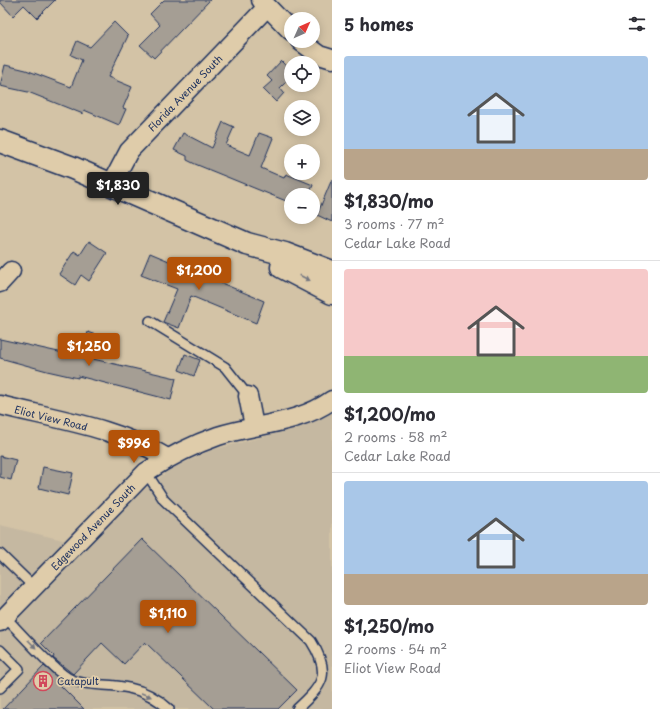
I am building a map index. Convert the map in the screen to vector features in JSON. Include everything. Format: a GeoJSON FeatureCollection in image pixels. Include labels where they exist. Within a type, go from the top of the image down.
{"type":"FeatureCollection","features":[{"type":"Feature","properties":{"kind":"street"},"geometry":{"type":"LineString","coordinates":[[264,3],[284,24]]}},
{"type":"Feature","properties":{"kind":"street","name":"Florida Avenue South"},"geometry":{"type":"LineString","coordinates":[[111,185],[129,151],[264,3]]}},
{"type":"Feature","properties":{"kind":"street"},"geometry":{"type":"LineString","coordinates":[[310,48],[319,55],[332,59]]}},
{"type":"Feature","properties":{"kind":"street"},"geometry":{"type":"LineString","coordinates":[[0,141],[111,185],[247,244],[284,254],[332,272]]}},
{"type":"Feature","properties":{"kind":"street"},"geometry":{"type":"LineString","coordinates":[[247,244],[280,266],[332,293]]}},
{"type":"Feature","properties":{"kind":"street"},"geometry":{"type":"LineString","coordinates":[[248,396],[254,426]]}},
{"type":"Feature","properties":{"kind":"street","name":"Edgewood Avenue South"},"geometry":{"type":"LineString","coordinates":[[2,619],[146,472],[167,458],[218,436],[254,426],[286,421],[332,400]]}},
{"type":"Feature","properties":{"kind":"street","name":"Eliot View Road"},"geometry":{"type":"LineString","coordinates":[[0,405],[128,438],[148,446],[167,458]]}},
{"type":"Feature","properties":{"kind":"lane"},"geometry":{"type":"LineString","coordinates":[[150,321],[225,367],[248,396]]}},
{"type":"Feature","properties":{"kind":"lane"},"geometry":{"type":"LineString","coordinates":[[146,472],[164,500],[311,641],[321,653],[325,665],[325,680],[318,690],[297,709]]}},
{"type":"Feature","properties":{"kind":"lane"},"geometry":{"type":"LineString","coordinates":[[0,554],[34,587]]}},
{"type":"Feature","properties":{"kind":"lane"},"geometry":{"type":"LineString","coordinates":[[2,619],[70,679],[86,684],[129,688],[158,699],[169,709]]}},
{"type":"Feature","properties":{"kind":"lane"},"geometry":{"type":"LineString","coordinates":[[0,650],[19,668],[0,688]]}},
{"type":"Feature","properties":{"kind":"shaded area"},"geometry":{"type":"Polygon","coordinates":[[[332,412],[332,709],[0,709],[0,525],[88,546],[139,494],[171,469],[212,450],[298,428],[332,412]]]}},
{"type":"Feature","properties":{"kind":"building"},"geometry":{"type":"Polygon","coordinates":[[[0,0],[55,0],[37,18],[24,5],[13,16],[0,2],[0,0]]]}},
{"type":"Feature","properties":{"kind":"building"},"geometry":{"type":"Polygon","coordinates":[[[164,0],[210,0],[154,58],[140,45],[160,25],[150,14],[164,0]]]}},
{"type":"Feature","properties":{"kind":"building"},"geometry":{"type":"Polygon","coordinates":[[[114,22],[128,36],[108,77],[132,87],[123,108],[126,109],[119,125],[84,110],[83,114],[28,92],[0,86],[5,65],[26,70],[71,87],[82,60],[71,55],[77,41],[90,47],[114,22]]]}},
{"type":"Feature","properties":{"kind":"building"},"geometry":{"type":"Polygon","coordinates":[[[281,61],[284,64],[284,84],[280,88],[284,93],[276,102],[263,89],[272,81],[267,76],[281,61]]]}},
{"type":"Feature","properties":{"kind":"building"},"geometry":{"type":"Polygon","coordinates":[[[223,122],[234,127],[226,145],[250,155],[259,133],[273,138],[261,168],[284,178],[284,180],[301,180],[313,185],[312,188],[284,188],[284,200],[195,164],[187,160],[187,156],[174,150],[183,133],[212,148],[223,122]]]}},
{"type":"Feature","properties":{"kind":"building"},"geometry":{"type":"Polygon","coordinates":[[[332,179],[332,222],[320,216],[320,208],[332,179]]]}},
{"type":"Feature","properties":{"kind":"building"},"geometry":{"type":"Polygon","coordinates":[[[89,241],[107,253],[89,281],[81,275],[75,285],[59,274],[74,251],[80,255],[89,241]]]}},
{"type":"Feature","properties":{"kind":"building"},"geometry":{"type":"Polygon","coordinates":[[[150,253],[264,301],[256,323],[191,296],[179,328],[163,322],[177,289],[141,275],[150,253]]]}},
{"type":"Feature","properties":{"kind":"building"},"geometry":{"type":"Polygon","coordinates":[[[88,332],[100,336],[93,359],[176,378],[171,400],[78,376],[78,378],[47,371],[0,358],[0,339],[81,357],[88,332]]]}},
{"type":"Feature","properties":{"kind":"building"},"geometry":{"type":"Polygon","coordinates":[[[185,354],[200,360],[194,376],[179,370],[185,354]]]}},
{"type":"Feature","properties":{"kind":"building"},"geometry":{"type":"Polygon","coordinates":[[[0,456],[16,460],[11,480],[0,477],[0,456]]]}},
{"type":"Feature","properties":{"kind":"building"},"geometry":{"type":"Polygon","coordinates":[[[43,467],[73,473],[68,495],[39,488],[43,467]]]}},
{"type":"Feature","properties":{"kind":"building"},"geometry":{"type":"Polygon","coordinates":[[[142,539],[297,690],[278,709],[214,709],[145,642],[124,664],[102,643],[73,674],[53,658],[54,656],[41,643],[142,539]]]}},
{"type":"Feature","properties":{"kind":"building","name":"Catapult"},"geometry":{"type":"Polygon","coordinates":[[[44,666],[64,682],[61,686],[84,709],[3,709],[44,666]]]}},
{"type":"Feature","properties":{"kind":"place","name":"Catapult"},"geometry":{"type":"Point","coordinates":[43,681]}}]}
